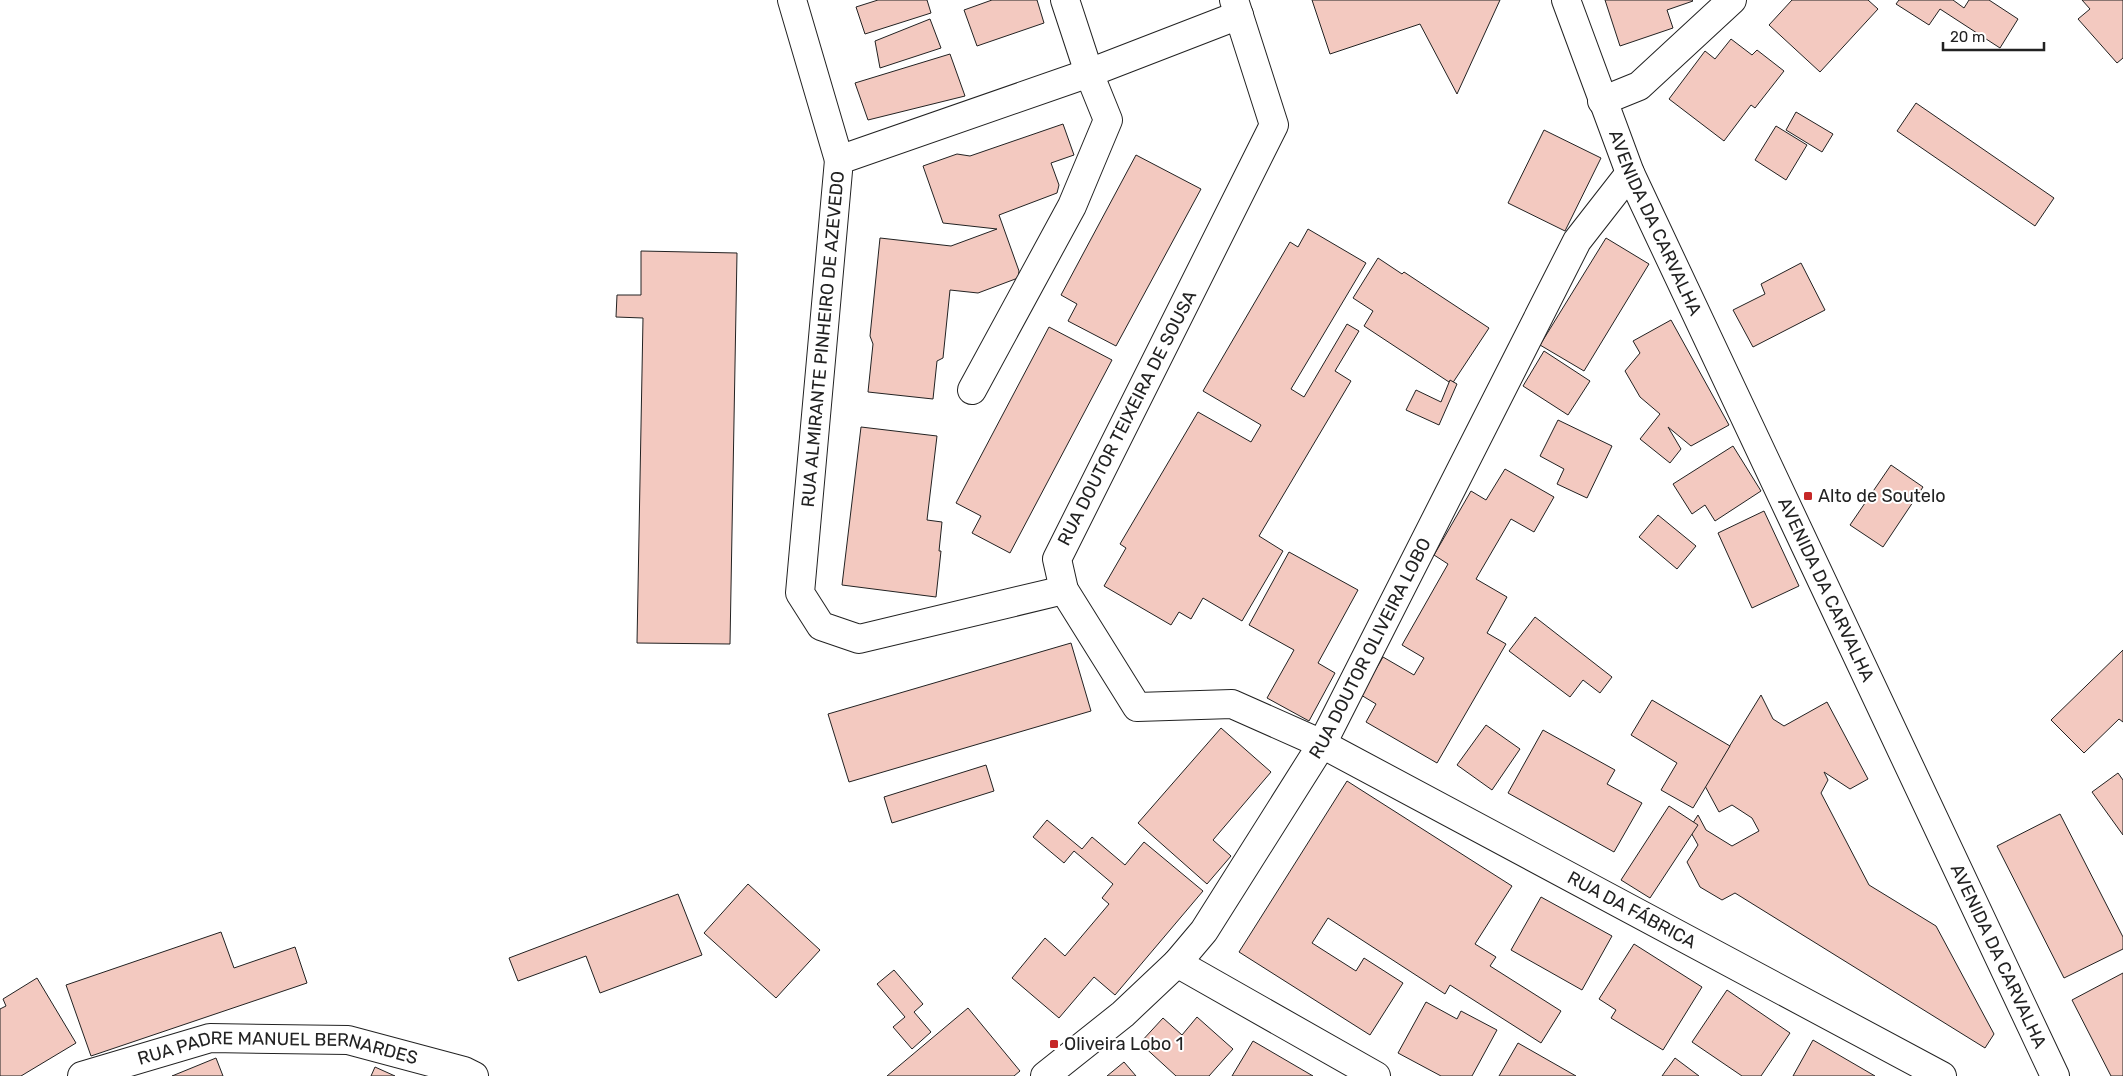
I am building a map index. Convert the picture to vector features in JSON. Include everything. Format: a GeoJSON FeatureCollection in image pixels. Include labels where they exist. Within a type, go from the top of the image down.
{"type":"FeatureCollection","features":[{"type":"Feature","properties":{"kind":"street"},"geometry":{"type":"LineString","coordinates":[[792,0],[839,160]]}},
{"type":"Feature","properties":{"kind":"street"},"geometry":{"type":"LineString","coordinates":[[972,390],[1072,206],[1108,120],[1089,74],[1065,0]]}},
{"type":"Feature","properties":{"kind":"street","name":"AVENIDA DA CARVALHA"},"geometry":{"type":"LineString","coordinates":[[1566,0],[1630,173],[2055,1076]]}},
{"type":"Feature","properties":{"kind":"street"},"geometry":{"type":"LineString","coordinates":[[1602,100],[1639,86],[1732,0]]}},
{"type":"Feature","properties":{"kind":"street","name":"RUA ALMIRANTE PINHEIRO DE AZEVEDO"},"geometry":{"type":"LineString","coordinates":[[1064,590],[859,639],[821,626],[800,593],[839,160],[1089,74],[1236,8]]}},
{"type":"Feature","properties":{"kind":"street","name":"RUA DOUTOR TEIXEIRA DE SOUSA"},"geometry":{"type":"LineString","coordinates":[[1236,8],[1274,125],[1057,559],[1064,590],[1137,707],[1232,704],[1322,744]]}},
{"type":"Feature","properties":{"kind":"street","name":"RUA DOUTOR OLIVEIRA LOBO"},"geometry":{"type":"LineString","coordinates":[[1045,1076],[1123,1014],[1177,963],[1204,931],[1322,744],[1577,241],[1630,173]]}},
{"type":"Feature","properties":{"kind":"street","name":"RUA DA FÁBRICA"},"geometry":{"type":"LineString","coordinates":[[1322,744],[1942,1076]]}},
{"type":"Feature","properties":{"kind":"street"},"geometry":{"type":"LineString","coordinates":[[1177,963],[1376,1076]]}},
{"type":"Feature","properties":{"kind":"street","name":"RUA PADRE MANUEL BERNARDES"},"geometry":{"type":"LineString","coordinates":[[82,1076],[210,1038],[348,1040],[464,1071],[474,1076]]}},
{"type":"Feature","properties":{"kind":"building"},"geometry":{"type":"Polygon","coordinates":[[[878,0],[927,0],[931,13],[865,34],[856,7],[878,0]]]}},
{"type":"Feature","properties":{"kind":"building"},"geometry":{"type":"Polygon","coordinates":[[[992,0],[1037,0],[1044,23],[977,46],[964,10],[992,0]]]}},
{"type":"Feature","properties":{"kind":"building"},"geometry":{"type":"Polygon","coordinates":[[[1312,0],[1500,0],[1457,94],[1420,24],[1330,54],[1312,0]]]}},
{"type":"Feature","properties":{"kind":"building"},"geometry":{"type":"Polygon","coordinates":[[[1605,0],[1693,1],[1667,10],[1673,28],[1620,46],[1605,0]]]}},
{"type":"Feature","properties":{"kind":"building"},"geometry":{"type":"Polygon","coordinates":[[[1792,0],[1868,0],[1878,9],[1820,72],[1769,25],[1792,0]]]}},
{"type":"Feature","properties":{"kind":"building"},"geometry":{"type":"Polygon","coordinates":[[[1899,0],[1953,0],[1964,8],[1969,0],[1989,0],[2018,19],[2000,48],[1940,9],[1929,25],[1896,4],[1899,0]]]}},
{"type":"Feature","properties":{"kind":"building"},"geometry":{"type":"Polygon","coordinates":[[[2082,0],[2123,0],[2123,58],[2117,63],[2078,19],[2090,9],[2082,0]]]}},
{"type":"Feature","properties":{"kind":"building"},"geometry":{"type":"Polygon","coordinates":[[[930,19],[941,48],[880,68],[875,41],[930,19]]]}},
{"type":"Feature","properties":{"kind":"building"},"geometry":{"type":"Polygon","coordinates":[[[1731,39],[1752,55],[1757,50],[1784,71],[1755,108],[1751,105],[1724,141],[1669,99],[1705,51],[1715,59],[1731,39]]]}},
{"type":"Feature","properties":{"kind":"building"},"geometry":{"type":"Polygon","coordinates":[[[950,54],[965,96],[868,120],[855,83],[950,54]]]}},
{"type":"Feature","properties":{"kind":"building"},"geometry":{"type":"Polygon","coordinates":[[[1916,103],[2054,198],[2035,226],[1897,131],[1916,103]]]}},
{"type":"Feature","properties":{"kind":"building"},"geometry":{"type":"Polygon","coordinates":[[[1796,112],[1833,134],[1822,152],[1786,130],[1796,112]]]}},
{"type":"Feature","properties":{"kind":"building"},"geometry":{"type":"Polygon","coordinates":[[[1063,124],[1074,155],[1051,163],[1059,185],[1057,193],[999,215],[1019,271],[1018,278],[978,293],[950,290],[943,358],[937,361],[933,399],[868,392],[873,344],[870,336],[880,238],[951,246],[997,229],[943,223],[923,166],[957,154],[970,156],[1063,124]]]}},
{"type":"Feature","properties":{"kind":"building"},"geometry":{"type":"Polygon","coordinates":[[[1776,126],[1807,145],[1786,180],[1755,160],[1776,126]]]}},
{"type":"Feature","properties":{"kind":"building"},"geometry":{"type":"Polygon","coordinates":[[[1544,130],[1601,158],[1565,231],[1508,203],[1544,130]]]}},
{"type":"Feature","properties":{"kind":"building"},"geometry":{"type":"Polygon","coordinates":[[[1136,155],[1201,189],[1116,346],[1068,321],[1077,304],[1061,295],[1136,155]]]}},
{"type":"Feature","properties":{"kind":"building"},"geometry":{"type":"Polygon","coordinates":[[[1308,229],[1366,263],[1291,389],[1304,397],[1347,324],[1359,331],[1335,371],[1351,381],[1259,536],[1283,551],[1242,621],[1203,598],[1191,619],[1179,612],[1171,625],[1104,586],[1126,548],[1120,544],[1198,412],[1251,442],[1261,425],[1203,391],[1290,242],[1298,247],[1308,229]]]}},
{"type":"Feature","properties":{"kind":"building"},"geometry":{"type":"Polygon","coordinates":[[[1606,238],[1649,264],[1584,371],[1540,345],[1606,238]]]}},
{"type":"Feature","properties":{"kind":"building"},"geometry":{"type":"Polygon","coordinates":[[[641,251],[737,253],[730,644],[637,643],[643,318],[616,317],[617,295],[641,295],[641,251]]]}},
{"type":"Feature","properties":{"kind":"building"},"geometry":{"type":"Polygon","coordinates":[[[1378,258],[1402,274],[1404,272],[1489,328],[1452,384],[1364,326],[1373,311],[1353,298],[1378,258]]]}},
{"type":"Feature","properties":{"kind":"building"},"geometry":{"type":"Polygon","coordinates":[[[1801,263],[1825,310],[1753,347],[1733,310],[1765,294],[1761,284],[1801,263]]]}},
{"type":"Feature","properties":{"kind":"building"},"geometry":{"type":"Polygon","coordinates":[[[1671,320],[1729,425],[1691,446],[1668,427],[1681,449],[1670,463],[1640,439],[1660,414],[1640,397],[1625,371],[1640,353],[1633,341],[1671,320]]]}},
{"type":"Feature","properties":{"kind":"building"},"geometry":{"type":"Polygon","coordinates":[[[1049,327],[1112,360],[1010,553],[972,533],[981,516],[956,503],[1049,327]]]}},
{"type":"Feature","properties":{"kind":"building"},"geometry":{"type":"Polygon","coordinates":[[[1544,351],[1590,381],[1568,415],[1523,386],[1544,351]]]}},
{"type":"Feature","properties":{"kind":"building"},"geometry":{"type":"Polygon","coordinates":[[[1450,380],[1457,384],[1439,425],[1406,410],[1416,390],[1441,402],[1450,380]]]}},
{"type":"Feature","properties":{"kind":"building"},"geometry":{"type":"Polygon","coordinates":[[[1558,420],[1612,446],[1587,498],[1557,484],[1564,469],[1540,456],[1558,420]]]}},
{"type":"Feature","properties":{"kind":"building"},"geometry":{"type":"Polygon","coordinates":[[[861,427],[937,436],[927,520],[942,522],[936,597],[842,585],[861,427]]]}},
{"type":"Feature","properties":{"kind":"building"},"geometry":{"type":"Polygon","coordinates":[[[1733,446],[1761,491],[1715,521],[1705,505],[1692,514],[1673,484],[1733,446]]]}},
{"type":"Feature","properties":{"kind":"building"},"geometry":{"type":"Polygon","coordinates":[[[1891,465],[1923,487],[1883,547],[1850,525],[1891,465]]]}},
{"type":"Feature","properties":{"kind":"building"},"geometry":{"type":"Polygon","coordinates":[[[1505,469],[1554,497],[1534,532],[1511,519],[1476,579],[1507,597],[1487,633],[1506,644],[1437,763],[1366,722],[1376,704],[1361,695],[1383,657],[1414,675],[1424,658],[1402,645],[1448,564],[1434,555],[1471,491],[1486,500],[1505,469]]]}},
{"type":"Feature","properties":{"kind":"building"},"geometry":{"type":"Polygon","coordinates":[[[1764,511],[1799,586],[1752,608],[1718,533],[1764,511]]]}},
{"type":"Feature","properties":{"kind":"building"},"geometry":{"type":"Polygon","coordinates":[[[1658,515],[1696,546],[1677,569],[1639,537],[1658,515]]]}},
{"type":"Feature","properties":{"kind":"building"},"geometry":{"type":"Polygon","coordinates":[[[1289,552],[1358,590],[1318,663],[1335,673],[1309,721],[1267,698],[1294,650],[1249,625],[1289,552]]]}},
{"type":"Feature","properties":{"kind":"building"},"geometry":{"type":"Polygon","coordinates":[[[1535,617],[1612,677],[1600,693],[1583,680],[1570,697],[1509,651],[1535,617]]]}},
{"type":"Feature","properties":{"kind":"building"},"geometry":{"type":"Polygon","coordinates":[[[1071,643],[1091,711],[849,782],[828,714],[1071,643]]]}},
{"type":"Feature","properties":{"kind":"building"},"geometry":{"type":"Polygon","coordinates":[[[2123,650],[2123,722],[2119,719],[2084,753],[2051,720],[2123,650]]]}},
{"type":"Feature","properties":{"kind":"building"},"geometry":{"type":"Polygon","coordinates":[[[1761,695],[1773,719],[1784,726],[1827,702],[1868,779],[1850,789],[1824,772],[1828,780],[1821,793],[1869,885],[1936,926],[1994,1034],[1985,1048],[1735,893],[1722,900],[1700,887],[1687,862],[1698,845],[1689,829],[1698,815],[1706,830],[1732,846],[1759,831],[1752,818],[1732,805],[1719,812],[1705,786],[1761,695]]]}},
{"type":"Feature","properties":{"kind":"building"},"geometry":{"type":"Polygon","coordinates":[[[1652,700],[1730,746],[1693,808],[1661,790],[1677,763],[1631,735],[1652,700]]]}},
{"type":"Feature","properties":{"kind":"building"},"geometry":{"type":"Polygon","coordinates":[[[1486,725],[1520,749],[1492,790],[1457,765],[1486,725]]]}},
{"type":"Feature","properties":{"kind":"building"},"geometry":{"type":"Polygon","coordinates":[[[1221,728],[1271,772],[1213,840],[1231,856],[1207,884],[1138,823],[1221,728]]]}},
{"type":"Feature","properties":{"kind":"building"},"geometry":{"type":"Polygon","coordinates":[[[1543,730],[1615,770],[1607,784],[1642,803],[1614,852],[1508,793],[1543,730]]]}},
{"type":"Feature","properties":{"kind":"building"},"geometry":{"type":"Polygon","coordinates":[[[986,765],[994,791],[892,823],[884,797],[986,765]]]}},
{"type":"Feature","properties":{"kind":"building"},"geometry":{"type":"Polygon","coordinates":[[[2118,773],[2123,780],[2123,835],[2092,792],[2118,773]]]}},
{"type":"Feature","properties":{"kind":"building"},"geometry":{"type":"Polygon","coordinates":[[[1347,781],[1512,886],[1475,944],[1496,957],[1490,966],[1561,1011],[1541,1043],[1450,985],[1445,994],[1328,918],[1312,943],[1356,971],[1364,958],[1403,983],[1370,1035],[1239,952],[1347,781]]]}},
{"type":"Feature","properties":{"kind":"building"},"geometry":{"type":"Polygon","coordinates":[[[1669,806],[1698,825],[1650,898],[1621,880],[1669,806]]]}},
{"type":"Feature","properties":{"kind":"building"},"geometry":{"type":"Polygon","coordinates":[[[2060,814],[2123,937],[2123,949],[2064,978],[1997,846],[2060,814]]]}},
{"type":"Feature","properties":{"kind":"building"},"geometry":{"type":"Polygon","coordinates":[[[1047,820],[1082,849],[1092,837],[1125,865],[1144,842],[1203,891],[1115,995],[1094,977],[1059,1018],[1012,978],[1045,938],[1065,956],[1109,904],[1102,898],[1113,884],[1074,851],[1064,863],[1033,837],[1047,820]]]}},
{"type":"Feature","properties":{"kind":"building"},"geometry":{"type":"Polygon","coordinates":[[[748,884],[820,950],[776,998],[704,933],[748,884]]]}},
{"type":"Feature","properties":{"kind":"building"},"geometry":{"type":"Polygon","coordinates":[[[678,894],[702,955],[600,993],[586,956],[518,981],[509,958],[678,894]]]}},
{"type":"Feature","properties":{"kind":"building"},"geometry":{"type":"Polygon","coordinates":[[[1541,897],[1612,936],[1582,990],[1511,950],[1541,897]]]}},
{"type":"Feature","properties":{"kind":"building"},"geometry":{"type":"Polygon","coordinates":[[[221,932],[234,968],[295,947],[307,983],[91,1056],[66,985],[221,932]]]}},
{"type":"Feature","properties":{"kind":"building"},"geometry":{"type":"Polygon","coordinates":[[[1634,944],[1702,987],[1663,1050],[1611,1018],[1616,1010],[1599,999],[1634,944]]]}},
{"type":"Feature","properties":{"kind":"building"},"geometry":{"type":"Polygon","coordinates":[[[894,970],[923,1004],[914,1012],[931,1032],[912,1049],[893,1027],[905,1017],[877,984],[894,970]]]}},
{"type":"Feature","properties":{"kind":"building"},"geometry":{"type":"Polygon","coordinates":[[[2123,973],[2123,1076],[2111,1076],[2072,1000],[2123,973]]]}},
{"type":"Feature","properties":{"kind":"building"},"geometry":{"type":"Polygon","coordinates":[[[37,978],[76,1043],[21,1076],[0,1076],[0,1009],[6,1006],[3,999],[37,978]]]}},
{"type":"Feature","properties":{"kind":"building"},"geometry":{"type":"Polygon","coordinates":[[[1727,990],[1790,1033],[1761,1076],[1742,1076],[1692,1042],[1727,990]]]}},
{"type":"Feature","properties":{"kind":"building"},"geometry":{"type":"Polygon","coordinates":[[[1426,1002],[1457,1019],[1461,1011],[1497,1030],[1472,1076],[1441,1076],[1398,1053],[1426,1002]]]}},
{"type":"Feature","properties":{"kind":"building"},"geometry":{"type":"Polygon","coordinates":[[[968,1008],[1020,1071],[1014,1076],[887,1076],[968,1008]]]}},
{"type":"Feature","properties":{"kind":"building"},"geometry":{"type":"Polygon","coordinates":[[[1197,1017],[1233,1049],[1209,1076],[1176,1076],[1140,1043],[1163,1018],[1182,1035],[1197,1017]]]}},
{"type":"Feature","properties":{"kind":"building"},"geometry":{"type":"Polygon","coordinates":[[[1813,1040],[1875,1076],[1793,1076],[1813,1040]]]}},
{"type":"Feature","properties":{"kind":"building"},"geometry":{"type":"Polygon","coordinates":[[[1253,1041],[1313,1076],[1232,1076],[1253,1041]]]}},
{"type":"Feature","properties":{"kind":"building"},"geometry":{"type":"Polygon","coordinates":[[[1518,1043],[1576,1076],[1499,1076],[1518,1043]]]}},
{"type":"Feature","properties":{"kind":"building"},"geometry":{"type":"Polygon","coordinates":[[[216,1058],[223,1076],[172,1076],[216,1058]]]}},
{"type":"Feature","properties":{"kind":"building"},"geometry":{"type":"Polygon","coordinates":[[[1675,1058],[1699,1076],[1662,1076],[1675,1058]]]}},
{"type":"Feature","properties":{"kind":"building"},"geometry":{"type":"Polygon","coordinates":[[[1124,1062],[1136,1076],[1107,1076],[1124,1062]]]}},
{"type":"Feature","properties":{"kind":"building"},"geometry":{"type":"Polygon","coordinates":[[[375,1067],[395,1076],[371,1076],[375,1067]]]}},
{"type":"Feature","properties":{"kind":"place","name":"Alto de Soutelo"},"geometry":{"type":"Point","coordinates":[1808,496]}},
{"type":"Feature","properties":{"kind":"place","name":"Oliveira Lobo 1"},"geometry":{"type":"Point","coordinates":[1054,1044]}}]}
